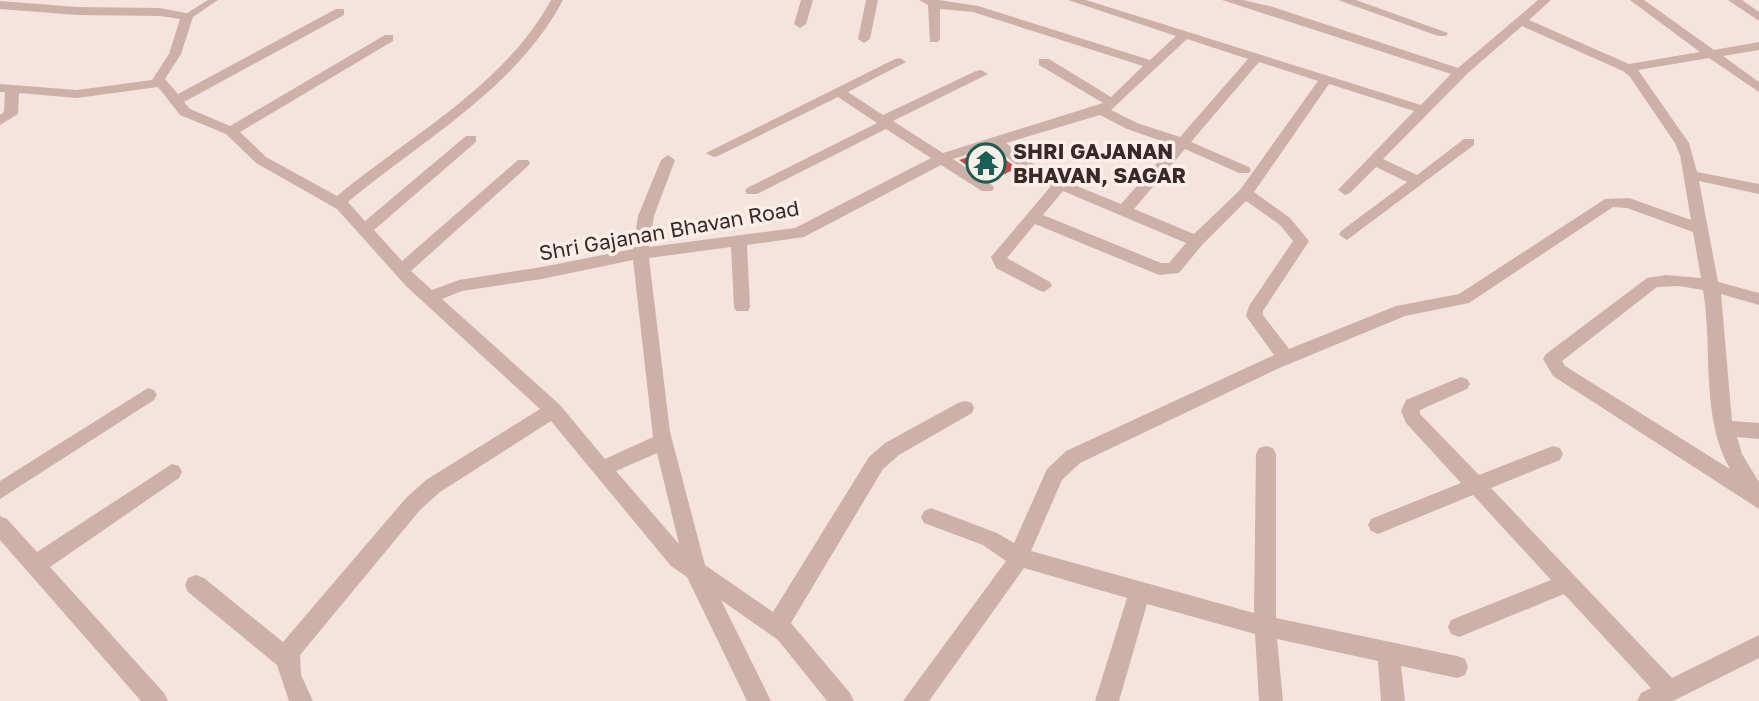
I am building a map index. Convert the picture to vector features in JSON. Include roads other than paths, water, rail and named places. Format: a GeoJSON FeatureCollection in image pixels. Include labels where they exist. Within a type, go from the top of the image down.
{"type":"FeatureCollection","features":[{"type":"Feature","properties":{"kind":"street"},"geometry":{"type":"LineString","coordinates":[[339,202],[396,155],[502,76],[525,51],[557,0]]}},
{"type":"Feature","properties":{"kind":"street"},"geometry":{"type":"LineString","coordinates":[[800,24],[807,0]]}},
{"type":"Feature","properties":{"kind":"street"},"geometry":{"type":"LineString","coordinates":[[864,39],[872,0]]}},
{"type":"Feature","properties":{"kind":"street"},"geometry":{"type":"LineString","coordinates":[[1074,0],[1424,110]]}},
{"type":"Feature","properties":{"kind":"street"},"geometry":{"type":"LineString","coordinates":[[1228,0],[1269,10],[1461,73]]}},
{"type":"Feature","properties":{"kind":"street"},"geometry":{"type":"LineString","coordinates":[[1344,0],[1442,33]]}},
{"type":"Feature","properties":{"kind":"street"},"geometry":{"type":"LineString","coordinates":[[1636,0],[1759,88]]}},
{"type":"Feature","properties":{"kind":"street"},"geometry":{"type":"LineString","coordinates":[[1734,0],[1759,17]]}},
{"type":"Feature","properties":{"kind":"street"},"geometry":{"type":"LineString","coordinates":[[1749,0],[1759,6]]}},
{"type":"Feature","properties":{"kind":"street"},"geometry":{"type":"LineString","coordinates":[[934,39],[930,1],[940,5],[974,9],[1153,65]]}},
{"type":"Feature","properties":{"kind":"street"},"geometry":{"type":"LineString","coordinates":[[1346,190],[1461,73],[1541,1]]}},
{"type":"Feature","properties":{"kind":"street"},"geometry":{"type":"LineString","coordinates":[[1,5],[76,11],[160,12],[187,17],[175,54],[159,76],[159,83],[185,112],[231,131],[261,160],[339,202],[430,298],[552,410],[669,549],[696,573],[777,626],[795,642],[842,701]]}},
{"type":"Feature","properties":{"kind":"street"},"geometry":{"type":"LineString","coordinates":[[175,101],[340,12]]}},
{"type":"Feature","properties":{"kind":"street"},"geometry":{"type":"LineString","coordinates":[[1521,21],[1628,68],[1635,74],[1676,134],[1687,155],[1711,286],[1725,428],[1732,456],[1757,497]]}},
{"type":"Feature","properties":{"kind":"street","name":"Shri Gajanan Bhavan Road"},"geometry":{"type":"LineString","coordinates":[[430,298],[459,286],[640,253],[784,236],[809,229],[942,158],[1101,109],[1184,35]]}},
{"type":"Feature","properties":{"kind":"street"},"geometry":{"type":"LineString","coordinates":[[231,131],[389,38]]}},
{"type":"Feature","properties":{"kind":"street"},"geometry":{"type":"LineString","coordinates":[[1628,68],[1759,46]]}},
{"type":"Feature","properties":{"kind":"street"},"geometry":{"type":"LineString","coordinates":[[1123,212],[1256,58]]}},
{"type":"Feature","properties":{"kind":"street"},"geometry":{"type":"LineString","coordinates":[[713,153],[900,62]]}},
{"type":"Feature","properties":{"kind":"street"},"geometry":{"type":"LineString","coordinates":[[1044,62],[1101,109],[1249,181],[1300,236],[1298,247],[1255,310],[1254,317],[1286,358]]}},
{"type":"Feature","properties":{"kind":"street"},"geometry":{"type":"LineString","coordinates":[[752,191],[981,74]]}},
{"type":"Feature","properties":{"kind":"street"},"geometry":{"type":"LineString","coordinates":[[1032,217],[1164,270],[1173,269],[1249,181],[1326,79]]}},
{"type":"Feature","properties":{"kind":"street"},"geometry":{"type":"LineString","coordinates":[[0,121],[11,114],[6,89],[85,94],[159,83]]}},
{"type":"Feature","properties":{"kind":"street"},"geometry":{"type":"LineString","coordinates":[[839,92],[987,188]]}},
{"type":"Feature","properties":{"kind":"street"},"geometry":{"type":"LineString","coordinates":[[365,229],[471,139]]}},
{"type":"Feature","properties":{"kind":"street"},"geometry":{"type":"LineString","coordinates":[[995,142],[1034,173],[1196,241]]}},
{"type":"Feature","properties":{"kind":"street"},"geometry":{"type":"LineString","coordinates":[[1348,235],[1469,142]]}},
{"type":"Feature","properties":{"kind":"street"},"geometry":{"type":"LineString","coordinates":[[668,160],[646,216],[640,253],[663,441],[696,573],[759,701]]}},
{"type":"Feature","properties":{"kind":"street"},"geometry":{"type":"LineString","coordinates":[[1375,161],[1418,181]]}},
{"type":"Feature","properties":{"kind":"street"},"geometry":{"type":"LineString","coordinates":[[402,270],[523,163]]}},
{"type":"Feature","properties":{"kind":"street"},"geometry":{"type":"LineString","coordinates":[[1691,175],[1759,189]]}},
{"type":"Feature","properties":{"kind":"street"},"geometry":{"type":"LineString","coordinates":[[1044,286],[999,260],[1000,254],[1060,185]]}},
{"type":"Feature","properties":{"kind":"street"},"geometry":{"type":"LineString","coordinates":[[915,701],[1008,576],[1048,488],[1061,465],[1073,457],[1286,358],[1402,310],[1452,303],[1471,295],[1610,202],[1629,202],[1701,229]]}},
{"type":"Feature","properties":{"kind":"street"},"geometry":{"type":"LineString","coordinates":[[739,241],[742,307]]}},
{"type":"Feature","properties":{"kind":"street"},"geometry":{"type":"LineString","coordinates":[[1757,497],[1559,372],[1552,359],[1653,282],[1670,280],[1711,286],[1759,299]]}},
{"type":"Feature","properties":{"kind":"street"},"geometry":{"type":"LineString","coordinates":[[1461,384],[1412,405],[1410,411],[1418,424],[1567,583],[1659,696],[1759,646]]}},
{"type":"Feature","properties":{"kind":"street"},"geometry":{"type":"LineString","coordinates":[[0,491],[148,395]]}},
{"type":"Feature","properties":{"kind":"street"},"geometry":{"type":"LineString","coordinates":[[777,626],[876,463],[892,449],[965,408]]}},
{"type":"Feature","properties":{"kind":"street"},"geometry":{"type":"LineString","coordinates":[[301,701],[287,668],[287,659],[292,649],[422,494],[552,410]]}},
{"type":"Feature","properties":{"kind":"street"},"geometry":{"type":"LineString","coordinates":[[1725,428],[1759,431]]}},
{"type":"Feature","properties":{"kind":"street"},"geometry":{"type":"LineString","coordinates":[[602,469],[663,441]]}},
{"type":"Feature","properties":{"kind":"street"},"geometry":{"type":"LineString","coordinates":[[1266,454],[1265,625],[1270,701]]}},
{"type":"Feature","properties":{"kind":"street"},"geometry":{"type":"LineString","coordinates":[[1378,525],[1553,454]]}},
{"type":"Feature","properties":{"kind":"street"},"geometry":{"type":"LineString","coordinates":[[36,565],[172,472]]}},
{"type":"Feature","properties":{"kind":"street"},"geometry":{"type":"LineString","coordinates":[[931,517],[990,539],[1018,558],[1265,625],[1457,667]]}},
{"type":"Feature","properties":{"kind":"street"},"geometry":{"type":"LineString","coordinates":[[0,525],[156,701]]}},
{"type":"Feature","properties":{"kind":"street"},"geometry":{"type":"LineString","coordinates":[[1459,627],[1567,583]]}},
{"type":"Feature","properties":{"kind":"street"},"geometry":{"type":"LineString","coordinates":[[196,585],[287,659]]}},
{"type":"Feature","properties":{"kind":"street"},"geometry":{"type":"LineString","coordinates":[[1107,701],[1140,592]]}},
{"type":"Feature","properties":{"kind":"street"},"geometry":{"type":"LineString","coordinates":[[1389,652],[1393,701]]}},
{"type":"Feature","properties":{"kind":"lane"},"geometry":{"type":"LineString","coordinates":[[187,17],[214,0]]}},
{"type":"Feature","properties":{"kind":"place","name":"SHRI GAJANAN BHAVAN, SAGAR"},"geometry":{"type":"Point","coordinates":[986,163]}}]}
